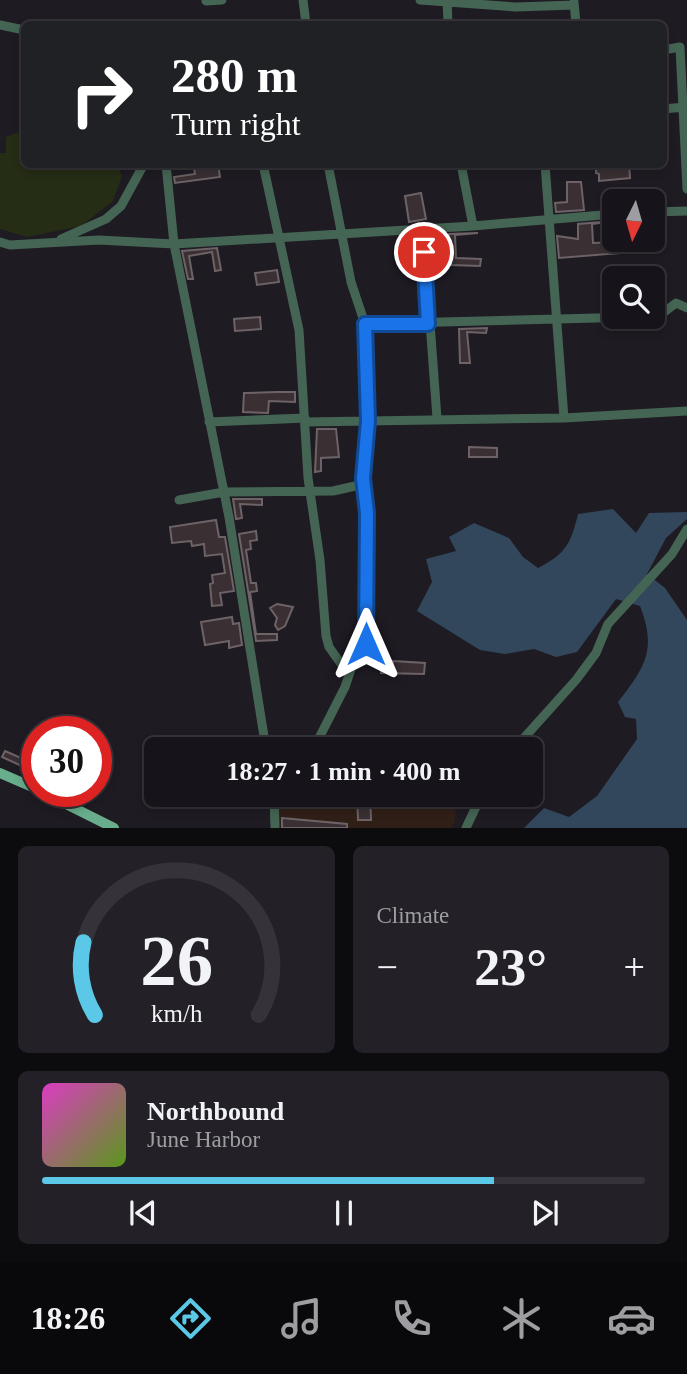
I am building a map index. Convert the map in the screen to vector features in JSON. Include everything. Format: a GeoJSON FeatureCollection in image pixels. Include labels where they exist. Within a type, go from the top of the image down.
{"type":"FeatureCollection","features":[{"type":"Feature","properties":{"kind":"main road"},"geometry":{"type":"LineString","coordinates":[[0,773],[21,782]]}},
{"type":"Feature","properties":{"kind":"main road"},"geometry":{"type":"LineString","coordinates":[[72,807],[114,828]]}},
{"type":"Feature","properties":{"kind":"street"},"geometry":{"type":"LineString","coordinates":[[206,1],[222,0]]}},
{"type":"Feature","properties":{"kind":"street"},"geometry":{"type":"LineString","coordinates":[[303,0],[306,21]]}},
{"type":"Feature","properties":{"kind":"street"},"geometry":{"type":"LineString","coordinates":[[419,0],[516,7],[574,2],[576,21]]}},
{"type":"Feature","properties":{"kind":"street"},"geometry":{"type":"LineString","coordinates":[[447,1],[448,21]]}},
{"type":"Feature","properties":{"kind":"street"},"geometry":{"type":"LineString","coordinates":[[0,25],[21,29]]}},
{"type":"Feature","properties":{"kind":"street"},"geometry":{"type":"LineString","coordinates":[[667,49],[680,47],[687,190]]}},
{"type":"Feature","properties":{"kind":"street"},"geometry":{"type":"LineString","coordinates":[[41,244],[67,237],[106,219],[121,206],[143,168]]}},
{"type":"Feature","properties":{"kind":"street"},"geometry":{"type":"LineString","coordinates":[[166,168],[174,244],[224,492],[264,737]]}},
{"type":"Feature","properties":{"kind":"street"},"geometry":{"type":"LineString","coordinates":[[264,168],[299,330],[311,492],[326,636],[329,647],[349,675]]}},
{"type":"Feature","properties":{"kind":"street"},"geometry":{"type":"LineString","coordinates":[[319,737],[366,644],[367,513],[364,484],[368,421],[365,324],[351,282],[329,168]]}},
{"type":"Feature","properties":{"kind":"street"},"geometry":{"type":"LineString","coordinates":[[462,168],[473,226]]}},
{"type":"Feature","properties":{"kind":"street"},"geometry":{"type":"LineString","coordinates":[[545,168],[564,418]]}},
{"type":"Feature","properties":{"kind":"street"},"geometry":{"type":"LineString","coordinates":[[665,212],[687,211]]}},
{"type":"Feature","properties":{"kind":"street"},"geometry":{"type":"LineString","coordinates":[[0,242],[41,244],[99,240],[174,244],[473,226],[550,217],[602,215]]}},
{"type":"Feature","properties":{"kind":"street"},"geometry":{"type":"LineString","coordinates":[[423,228],[437,418]]}},
{"type":"Feature","properties":{"kind":"street"},"geometry":{"type":"LineString","coordinates":[[665,311],[676,303],[687,308]]}},
{"type":"Feature","properties":{"kind":"street"},"geometry":{"type":"LineString","coordinates":[[365,324],[602,318]]}},
{"type":"Feature","properties":{"kind":"street"},"geometry":{"type":"LineString","coordinates":[[209,422],[564,418],[687,411]]}},
{"type":"Feature","properties":{"kind":"street"},"geometry":{"type":"LineString","coordinates":[[179,500],[224,492],[311,492],[364,484]]}},
{"type":"Feature","properties":{"kind":"street"},"geometry":{"type":"LineString","coordinates":[[525,737],[576,680],[596,653],[608,624],[672,554],[687,529]]}},
{"type":"Feature","properties":{"kind":"street"},"geometry":{"type":"LineString","coordinates":[[274,807],[275,828]]}},
{"type":"Feature","properties":{"kind":"street"},"geometry":{"type":"LineString","coordinates":[[466,828],[476,807]]}},
{"type":"Feature","properties":{"kind":"shaded area"},"geometry":{"type":"Polygon","coordinates":[[[277,807],[456,807],[452,828],[277,828],[277,807]]]}},
{"type":"Feature","properties":{"kind":"green space"},"geometry":{"type":"Polygon","coordinates":[[[21,131],[21,168],[118,168],[122,176],[113,201],[81,226],[27,237],[0,229],[0,153],[6,153],[6,137],[21,131]]]}},
{"type":"Feature","properties":{"kind":"water"},"geometry":{"type":"Polygon","coordinates":[[[613,509],[636,533],[649,513],[687,512],[687,519],[666,538],[647,574],[665,588],[687,620],[687,828],[524,828],[544,808],[569,817],[597,796],[637,739],[636,719],[625,717],[618,702],[646,657],[648,635],[640,606],[616,599],[577,652],[556,657],[534,649],[505,654],[480,650],[417,611],[432,582],[426,559],[456,551],[449,537],[474,523],[509,538],[523,557],[538,568],[555,558],[566,547],[578,514],[613,509]]]}},
{"type":"Feature","properties":{"kind":"building"},"geometry":{"type":"Polygon","coordinates":[[[194,168],[219,168],[220,177],[175,183],[174,177],[195,174],[194,168]]]}},
{"type":"Feature","properties":{"kind":"building"},"geometry":{"type":"Polygon","coordinates":[[[596,168],[629,168],[630,178],[599,181],[599,174],[596,173],[596,168]]]}},
{"type":"Feature","properties":{"kind":"building"},"geometry":{"type":"Polygon","coordinates":[[[567,182],[581,182],[584,210],[556,212],[555,203],[567,202],[567,182]]]}},
{"type":"Feature","properties":{"kind":"building"},"geometry":{"type":"Polygon","coordinates":[[[421,193],[426,219],[409,222],[405,196],[421,193]]]}},
{"type":"Feature","properties":{"kind":"building"},"geometry":{"type":"Polygon","coordinates":[[[602,222],[592,224],[593,243],[602,243],[602,252],[620,253],[559,258],[557,236],[578,239],[578,224],[602,222]]]}},
{"type":"Feature","properties":{"kind":"building"},"geometry":{"type":"Polygon","coordinates":[[[478,233],[455,235],[456,258],[481,259],[480,266],[451,265],[449,234],[478,233]]]}},
{"type":"Feature","properties":{"kind":"building"},"geometry":{"type":"Polygon","coordinates":[[[217,248],[221,270],[215,271],[212,252],[189,256],[193,279],[188,279],[182,251],[217,248]]]}},
{"type":"Feature","properties":{"kind":"building"},"geometry":{"type":"Polygon","coordinates":[[[277,270],[279,282],[257,285],[255,273],[277,270]]]}},
{"type":"Feature","properties":{"kind":"building"},"geometry":{"type":"Polygon","coordinates":[[[260,317],[261,329],[235,331],[234,319],[260,317]]]}},
{"type":"Feature","properties":{"kind":"building"},"geometry":{"type":"Polygon","coordinates":[[[487,328],[486,333],[467,332],[470,363],[460,363],[459,329],[487,328]]]}},
{"type":"Feature","properties":{"kind":"building"},"geometry":{"type":"Polygon","coordinates":[[[295,392],[295,402],[269,401],[268,413],[243,412],[244,393],[295,392]]]}},
{"type":"Feature","properties":{"kind":"building"},"geometry":{"type":"Polygon","coordinates":[[[317,429],[336,429],[339,457],[321,458],[321,471],[315,472],[317,429]]]}},
{"type":"Feature","properties":{"kind":"building"},"geometry":{"type":"Polygon","coordinates":[[[469,447],[497,448],[497,457],[469,457],[469,447]]]}},
{"type":"Feature","properties":{"kind":"building"},"geometry":{"type":"Polygon","coordinates":[[[233,499],[262,499],[262,505],[240,504],[242,518],[236,519],[233,499]]]}},
{"type":"Feature","properties":{"kind":"building"},"geometry":{"type":"Polygon","coordinates":[[[216,520],[219,537],[225,537],[234,591],[220,593],[222,605],[212,606],[212,575],[225,573],[222,554],[205,556],[204,544],[192,546],[191,541],[172,543],[170,527],[216,520]]]}},
{"type":"Feature","properties":{"kind":"building"},"geometry":{"type":"Polygon","coordinates":[[[256,531],[257,540],[250,541],[251,549],[246,550],[251,583],[256,583],[257,591],[250,592],[256,634],[277,634],[277,640],[256,641],[239,534],[256,531]]]}},
{"type":"Feature","properties":{"kind":"building"},"geometry":{"type":"Polygon","coordinates":[[[277,604],[293,607],[285,626],[278,630],[275,625],[277,618],[270,608],[277,604]]]}},
{"type":"Feature","properties":{"kind":"building"},"geometry":{"type":"Polygon","coordinates":[[[232,617],[233,624],[239,623],[242,645],[229,648],[229,641],[205,645],[201,622],[232,617]]]}},
{"type":"Feature","properties":{"kind":"building"},"geometry":{"type":"Polygon","coordinates":[[[393,661],[425,663],[424,674],[381,673],[381,665],[393,666],[393,661]]]}},
{"type":"Feature","properties":{"kind":"building"},"geometry":{"type":"Polygon","coordinates":[[[5,751],[21,758],[21,766],[2,757],[5,751]]]}},
{"type":"Feature","properties":{"kind":"building"},"geometry":{"type":"Polygon","coordinates":[[[358,807],[370,807],[371,820],[358,820],[358,807]]]}},
{"type":"Feature","properties":{"kind":"building"},"geometry":{"type":"Polygon","coordinates":[[[282,818],[347,824],[347,828],[282,828],[282,818]]]}},
{"type":"Feature","properties":{"kind":"route"},"geometry":{"type":"LineString","coordinates":[[366,644],[367,513],[363,478],[368,421],[365,324],[428,324],[424,252]]}}]}
